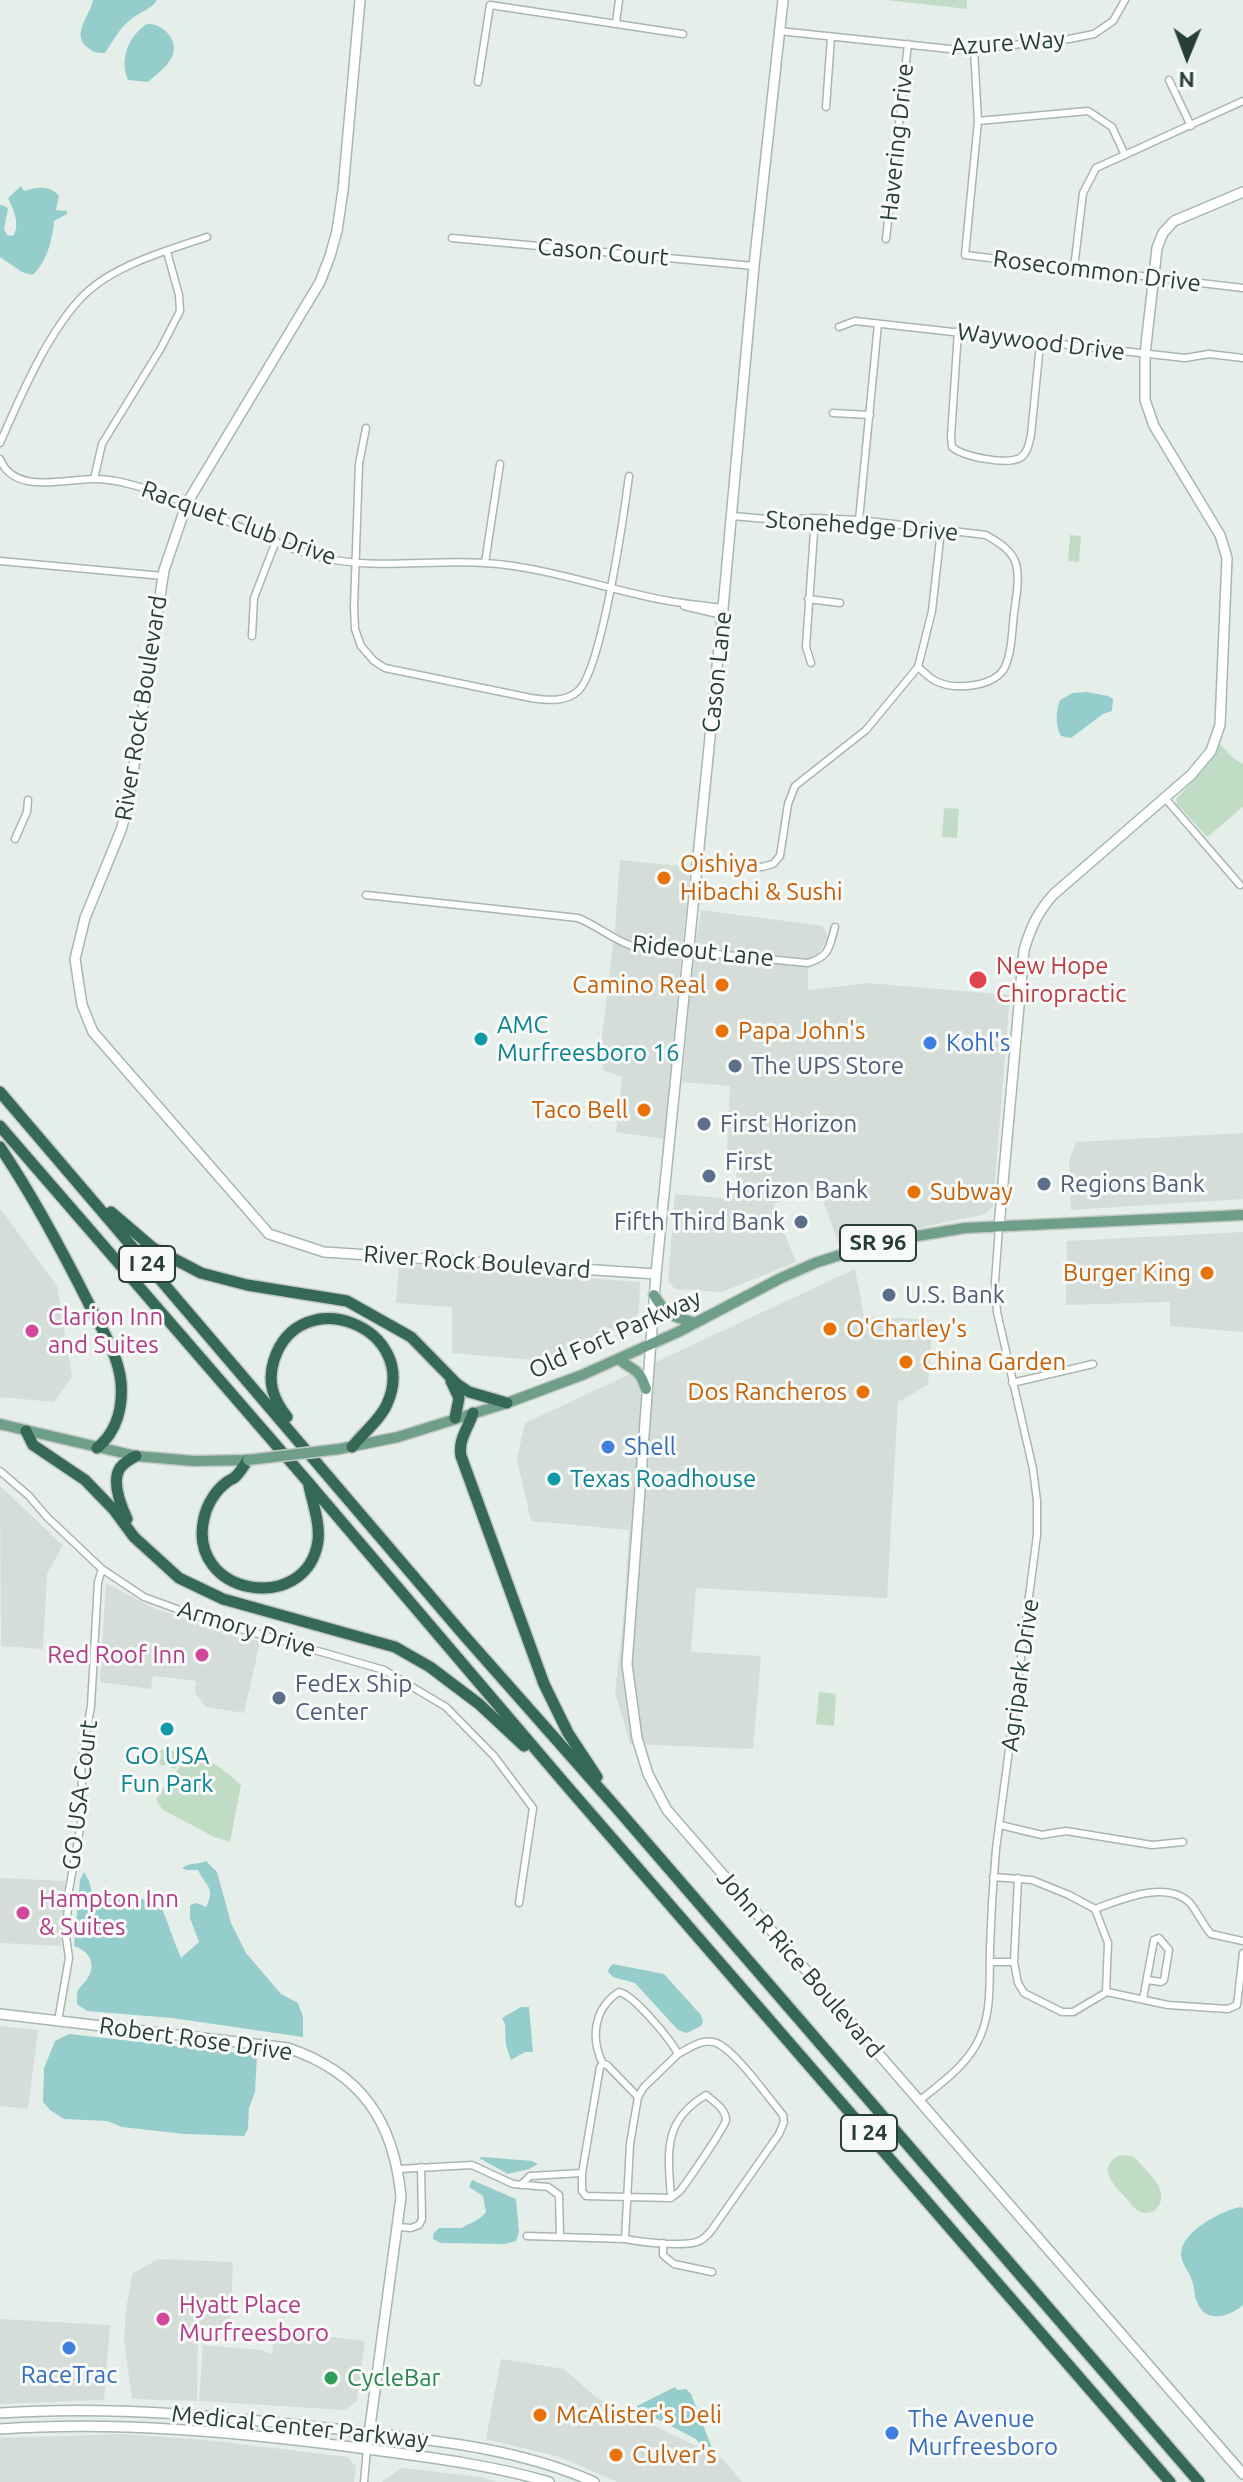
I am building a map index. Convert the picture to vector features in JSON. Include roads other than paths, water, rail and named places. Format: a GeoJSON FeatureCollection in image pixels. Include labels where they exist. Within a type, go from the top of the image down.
{"type":"FeatureCollection","features":[{"type":"Feature","properties":{"kind":"highway","name":"I 24"},"geometry":{"type":"LineString","coordinates":[[0,1092],[462,1633],[1199,2482]]}},
{"type":"Feature","properties":{"kind":"highway","name":"I 24"},"geometry":{"type":"LineString","coordinates":[[0,1126],[1170,2482]]}},
{"type":"Feature","properties":{"kind":"highway"},"geometry":{"type":"LineString","coordinates":[[0,1147],[50,1227],[118,1365],[121,1393],[119,1413],[109,1439],[97,1448]]}},
{"type":"Feature","properties":{"kind":"highway"},"geometry":{"type":"LineString","coordinates":[[84,1190],[153,1248],[201,1273],[247,1285],[347,1301],[411,1337],[453,1384],[459,1398],[455,1418]]}},
{"type":"Feature","properties":{"kind":"highway"},"geometry":{"type":"LineString","coordinates":[[294,1436],[291,1423],[273,1394],[274,1360],[282,1344],[296,1328],[333,1317],[362,1326],[374,1336],[384,1347],[392,1375],[387,1403],[381,1414],[346,1448]]}},
{"type":"Feature","properties":{"kind":"highway"},"geometry":{"type":"LineString","coordinates":[[441,1369],[469,1392],[507,1403]]}},
{"type":"Feature","properties":{"kind":"highway"},"geometry":{"type":"LineString","coordinates":[[473,1413],[461,1440],[461,1456],[528,1643],[561,1719],[614,1805]]}},
{"type":"Feature","properties":{"kind":"highway"},"geometry":{"type":"LineString","coordinates":[[26,1431],[33,1445],[85,1480],[152,1556],[179,1578],[223,1599],[395,1647],[430,1667],[479,1704],[566,1785]]}},
{"type":"Feature","properties":{"kind":"highway"},"geometry":{"type":"LineString","coordinates":[[136,1456],[124,1464],[117,1475],[120,1503],[129,1526],[152,1556]]}},
{"type":"Feature","properties":{"kind":"highway"},"geometry":{"type":"LineString","coordinates":[[248,1460],[208,1505],[202,1534],[205,1548],[219,1573],[244,1587],[282,1585],[294,1578],[313,1556],[318,1542],[318,1525],[308,1482]]}},
{"type":"Feature","properties":{"kind":"main road","name":"Old Fort Parkway"},"geometry":{"type":"LineString","coordinates":[[0,1424],[136,1456],[194,1461],[248,1460],[346,1448],[398,1437],[507,1403],[619,1359],[781,1278],[881,1242],[923,1233],[999,1227],[1243,1215]]}},
{"type":"Feature","properties":{"kind":"main road"},"geometry":{"type":"LineString","coordinates":[[654,1295],[663,1311],[696,1323]]}},
{"type":"Feature","properties":{"kind":"main road"},"geometry":{"type":"LineString","coordinates":[[619,1359],[628,1367],[636,1368],[646,1389]]}},
{"type":"Feature","properties":{"kind":"street","name":"River Rock Boulevard"},"geometry":{"type":"LineString","coordinates":[[360,0],[337,231],[320,282],[187,503],[163,576],[128,805],[85,918],[75,959],[82,1005],[93,1032],[269,1234],[324,1252],[656,1274]]}},
{"type":"Feature","properties":{"kind":"street"},"geometry":{"type":"LineString","coordinates":[[616,23],[619,0]]}},
{"type":"Feature","properties":{"kind":"street","name":"Cason Lane"},"geometry":{"type":"LineString","coordinates":[[649,1345],[723,612],[754,266],[783,0]]}},
{"type":"Feature","properties":{"kind":"street","name":"Azure Way"},"geometry":{"type":"LineString","coordinates":[[779,31],[974,49],[1094,34],[1113,21],[1125,0]]}},
{"type":"Feature","properties":{"kind":"street"},"geometry":{"type":"LineString","coordinates":[[478,82],[490,5],[683,34]]}},
{"type":"Feature","properties":{"kind":"street"},"geometry":{"type":"LineString","coordinates":[[826,107],[831,37]]}},
{"type":"Feature","properties":{"kind":"street","name":"Havering Drive"},"geometry":{"type":"LineString","coordinates":[[886,239],[908,44]]}},
{"type":"Feature","properties":{"kind":"street","name":"Rosecommon Drive"},"geometry":{"type":"LineString","coordinates":[[974,49],[978,121],[965,255],[1243,288]]}},
{"type":"Feature","properties":{"kind":"street"},"geometry":{"type":"LineString","coordinates":[[1169,80],[1191,126]]}},
{"type":"Feature","properties":{"kind":"street"},"geometry":{"type":"LineString","coordinates":[[1074,268],[1083,193],[1096,168],[1243,101]]}},
{"type":"Feature","properties":{"kind":"street"},"geometry":{"type":"LineString","coordinates":[[978,121],[1088,111],[1112,127],[1125,155]]}},
{"type":"Feature","properties":{"kind":"street"},"geometry":{"type":"LineString","coordinates":[[999,1227],[1024,950],[1030,927],[1055,893],[1191,775],[1211,751],[1220,725],[1227,558],[1220,535],[1154,426],[1145,400],[1145,354],[1157,248],[1163,233],[1174,221],[1243,192]]}},
{"type":"Feature","properties":{"kind":"street"},"geometry":{"type":"LineString","coordinates":[[0,443],[44,352],[84,295],[115,273],[207,237]]}},
{"type":"Feature","properties":{"kind":"street","name":"Cason Court"},"geometry":{"type":"LineString","coordinates":[[452,238],[754,266]]}},
{"type":"Feature","properties":{"kind":"street"},"geometry":{"type":"LineString","coordinates":[[94,479],[102,444],[155,359],[180,311],[179,295],[167,252]]}},
{"type":"Feature","properties":{"kind":"street","name":"Waywood Drive"},"geometry":{"type":"LineString","coordinates":[[839,327],[855,321],[1185,358],[1209,354],[1243,358]]}},
{"type":"Feature","properties":{"kind":"street"},"geometry":{"type":"LineString","coordinates":[[859,520],[878,324]]}},
{"type":"Feature","properties":{"kind":"street"},"geometry":{"type":"LineString","coordinates":[[958,331],[952,447],[960,454],[1004,461],[1019,459],[1027,450],[1040,344]]}},
{"type":"Feature","properties":{"kind":"street"},"geometry":{"type":"LineString","coordinates":[[833,413],[870,415]]}},
{"type":"Feature","properties":{"kind":"street"},"geometry":{"type":"LineString","coordinates":[[366,428],[359,464],[355,563],[355,629],[361,646],[374,661],[398,672],[551,701],[575,693],[587,678],[596,651],[624,521],[629,476]]}},
{"type":"Feature","properties":{"kind":"street","name":"Racquet Club Drive"},"geometry":{"type":"LineString","coordinates":[[0,459],[3,467],[23,480],[94,479],[129,484],[187,503],[314,555],[355,563],[485,563],[522,567],[723,612]]}},
{"type":"Feature","properties":{"kind":"street"},"geometry":{"type":"LineString","coordinates":[[485,563],[500,464]]}},
{"type":"Feature","properties":{"kind":"street","name":"Stonehedge Drive"},"geometry":{"type":"LineString","coordinates":[[732,516],[779,520],[859,520],[986,535],[1003,544],[1016,562],[1017,584],[1010,651],[1004,670],[993,680],[980,685],[937,682],[918,667]]}},
{"type":"Feature","properties":{"kind":"street"},"geometry":{"type":"LineString","coordinates":[[811,663],[806,647],[815,518]]}},
{"type":"Feature","properties":{"kind":"street"},"geometry":{"type":"LineString","coordinates":[[698,861],[762,867],[773,864],[780,856],[788,804],[795,786],[866,730],[918,667],[932,611],[941,530]]}},
{"type":"Feature","properties":{"kind":"street"},"geometry":{"type":"LineString","coordinates":[[252,636],[254,598],[276,541]]}},
{"type":"Feature","properties":{"kind":"street"},"geometry":{"type":"LineString","coordinates":[[0,561],[163,576]]}},
{"type":"Feature","properties":{"kind":"street"},"geometry":{"type":"LineString","coordinates":[[808,599],[840,603]]}},
{"type":"Feature","properties":{"kind":"street"},"geometry":{"type":"LineString","coordinates":[[1165,798],[1240,885]]}},
{"type":"Feature","properties":{"kind":"street"},"geometry":{"type":"LineString","coordinates":[[15,839],[27,812],[28,800]]}},
{"type":"Feature","properties":{"kind":"street","name":"Rideout Lane"},"geometry":{"type":"LineString","coordinates":[[366,895],[578,918],[629,945],[808,963],[821,959],[829,948],[835,927]]}},
{"type":"Feature","properties":{"kind":"street","name":"Agripark Drive"},"geometry":{"type":"LineString","coordinates":[[919,2101],[959,2067],[976,2046],[986,2025],[993,1877],[1037,1535],[1033,1469],[997,1312],[995,1282],[999,1227]]}},
{"type":"Feature","properties":{"kind":"street","name":"John R Rice Boulevard"},"geometry":{"type":"LineString","coordinates":[[649,1345],[627,1664],[637,1738],[648,1774],[676,1821],[1243,2474]]}},
{"type":"Feature","properties":{"kind":"street"},"geometry":{"type":"LineString","coordinates":[[1012,1383],[1093,1364]]}},
{"type":"Feature","properties":{"kind":"street","name":"Armory Drive"},"geometry":{"type":"LineString","coordinates":[[0,1471],[102,1569],[144,1597],[189,1614],[384,1670],[446,1707],[494,1756],[533,1808],[519,1903]]}},
{"type":"Feature","properties":{"kind":"street","name":"GO USA Court"},"geometry":{"type":"LineString","coordinates":[[58,2021],[69,1958],[66,1937],[69,1890],[83,1812],[81,1763],[91,1706],[98,1582],[102,1569]]}},
{"type":"Feature","properties":{"kind":"street"},"geometry":{"type":"LineString","coordinates":[[1000,1825],[1042,1835],[1066,1831],[1152,1845],[1183,1842]]}},
{"type":"Feature","properties":{"kind":"street"},"geometry":{"type":"LineString","coordinates":[[993,1877],[1037,1881],[1095,1909],[1146,1893],[1178,1895],[1189,1902],[1211,1934],[1243,1941]]}},
{"type":"Feature","properties":{"kind":"street"},"geometry":{"type":"LineString","coordinates":[[1018,1878],[1014,1962],[1018,1983],[1024,1993],[1062,2012],[1073,2012],[1106,1992],[1193,2008],[1233,2008],[1237,2005],[1243,1953]]}},
{"type":"Feature","properties":{"kind":"street"},"geometry":{"type":"LineString","coordinates":[[1095,1909],[1108,1943],[1106,1992]]}},
{"type":"Feature","properties":{"kind":"street"},"geometry":{"type":"LineString","coordinates":[[1143,1999],[1154,1940],[1159,1938],[1169,1950],[1164,1980],[1147,1980]]}},
{"type":"Feature","properties":{"kind":"street"},"geometry":{"type":"LineString","coordinates":[[990,1962],[1014,1962]]}},
{"type":"Feature","properties":{"kind":"street"},"geometry":{"type":"LineString","coordinates":[[638,2097],[603,2064],[594,2043],[602,2006],[619,1992],[627,1994],[678,2054]]}},
{"type":"Feature","properties":{"kind":"street","name":"Robert Rose Drive"},"geometry":{"type":"LineString","coordinates":[[0,2014],[288,2048],[334,2068],[354,2085],[377,2112],[391,2141],[399,2169],[401,2197],[364,2482]]}},
{"type":"Feature","properties":{"kind":"street"},"geometry":{"type":"LineString","coordinates":[[527,2236],[625,2239],[646,2243],[700,2242],[779,2134],[784,2122],[783,2115],[728,2048],[712,2041],[699,2043],[678,2054],[644,2087],[638,2097],[630,2144],[625,2239]]}},
{"type":"Feature","properties":{"kind":"street"},"geometry":{"type":"LineString","coordinates":[[603,2064],[582,2173],[582,2191],[586,2196],[671,2198],[688,2181],[721,2132],[726,2121],[723,2113],[706,2095],[693,2103],[674,2123],[670,2154],[671,2198]]}},
{"type":"Feature","properties":{"kind":"street"},"geometry":{"type":"LineString","coordinates":[[399,2169],[472,2165],[513,2184],[548,2187],[559,2195],[560,2237]]}},
{"type":"Feature","properties":{"kind":"street"},"geometry":{"type":"LineString","coordinates":[[398,2227],[411,2228],[419,2225],[422,2219],[421,2167]]}},
{"type":"Feature","properties":{"kind":"street"},"geometry":{"type":"LineString","coordinates":[[521,2185],[530,2176],[582,2173]]}},
{"type":"Feature","properties":{"kind":"street"},"geometry":{"type":"LineString","coordinates":[[663,2243],[663,2255],[674,2264],[712,2272]]}},
{"type":"Feature","properties":{"kind":"street"},"geometry":{"type":"LineString","coordinates":[[115,2410],[115,2426]]}},
{"type":"Feature","properties":{"kind":"street","name":"Medical Center Parkway"},"geometry":{"type":"LineString","coordinates":[[0,2413],[115,2410],[196,2413],[369,2433],[491,2450],[562,2468],[594,2482]]}},
{"type":"Feature","properties":{"kind":"street","name":"Medical Center Parkway"},"geometry":{"type":"LineString","coordinates":[[0,2429],[115,2426],[264,2436],[462,2462],[549,2482]]}},
{"type":"Feature","properties":{"kind":"water"},"geometry":{"type":"Polygon","coordinates":[[[93,0],[157,0],[126,24],[105,53],[89,49],[81,36],[93,0]]]}},
{"type":"Feature","properties":{"kind":"water"},"geometry":{"type":"Polygon","coordinates":[[[147,24],[165,30],[172,40],[174,53],[148,82],[128,80],[125,72],[127,48],[135,34],[147,24]]]}},
{"type":"Feature","properties":{"kind":"water"},"geometry":{"type":"Polygon","coordinates":[[[21,186],[24,191],[38,188],[51,190],[59,196],[56,210],[67,211],[54,221],[48,251],[32,275],[0,257],[0,205],[8,209],[4,229],[7,235],[13,236],[16,222],[8,198],[21,186]]]}},
{"type":"Feature","properties":{"kind":"water"},"geometry":{"type":"Polygon","coordinates":[[[1087,692],[1113,699],[1112,711],[1103,714],[1071,738],[1061,736],[1057,718],[1060,700],[1073,693],[1087,692]]]}},
{"type":"Feature","properties":{"kind":"water"},"geometry":{"type":"Polygon","coordinates":[[[206,1861],[217,1872],[231,1923],[246,1953],[281,1994],[298,2003],[303,2017],[303,2037],[172,2018],[87,2011],[77,2004],[78,1990],[87,1980],[92,1964],[88,1955],[74,1946],[80,1880],[84,1872],[95,1905],[102,1906],[112,1896],[127,1895],[160,1904],[181,1958],[199,1942],[190,1918],[190,1905],[197,1903],[206,1907],[210,1895],[209,1887],[198,1870],[182,1868],[206,1861]]]}},
{"type":"Feature","properties":{"kind":"water"},"geometry":{"type":"Polygon","coordinates":[[[613,1964],[664,1974],[701,2015],[701,2026],[687,2033],[678,2030],[635,1983],[613,1977],[608,1972],[613,1964]]]}},
{"type":"Feature","properties":{"kind":"water"},"geometry":{"type":"Polygon","coordinates":[[[521,2007],[529,2007],[533,2052],[525,2052],[511,2060],[502,2018],[521,2007]]]}},
{"type":"Feature","properties":{"kind":"water"},"geometry":{"type":"Polygon","coordinates":[[[69,2034],[257,2055],[255,2092],[249,2108],[248,2129],[244,2136],[184,2134],[122,2127],[107,2121],[64,2119],[43,2102],[44,2068],[55,2041],[69,2034]]]}},
{"type":"Feature","properties":{"kind":"water"},"geometry":{"type":"Polygon","coordinates":[[[479,2158],[538,2164],[508,2174],[479,2158]]]}},
{"type":"Feature","properties":{"kind":"water"},"geometry":{"type":"Polygon","coordinates":[[[472,2180],[516,2199],[519,2232],[516,2241],[505,2244],[441,2243],[433,2239],[439,2228],[462,2228],[486,2212],[483,2196],[469,2187],[472,2180]]]}},
{"type":"Feature","properties":{"kind":"water"},"geometry":{"type":"Polygon","coordinates":[[[1243,2208],[1243,2305],[1231,2313],[1211,2316],[1201,2309],[1196,2300],[1192,2280],[1182,2259],[1182,2246],[1203,2224],[1243,2208]]]}},
{"type":"Feature","properties":{"kind":"water"},"geometry":{"type":"Polygon","coordinates":[[[675,2387],[677,2390],[686,2389],[691,2394],[712,2448],[638,2409],[637,2406],[675,2387]]]}},
{"type":"Feature","properties":{"kind":"place","name":"Oishiya Hibachi & Sushi"},"geometry":{"type":"Point","coordinates":[664,878]}},
{"type":"Feature","properties":{"kind":"place","name":"New Hope Chiropractic"},"geometry":{"type":"Point","coordinates":[978,980]}},
{"type":"Feature","properties":{"kind":"place","name":"Camino Real"},"geometry":{"type":"Point","coordinates":[722,985]}},
{"type":"Feature","properties":{"kind":"place","name":"Papa John's"},"geometry":{"type":"Point","coordinates":[722,1031]}},
{"type":"Feature","properties":{"kind":"place","name":"AMC Murfreesboro 16"},"geometry":{"type":"Point","coordinates":[481,1039]}},
{"type":"Feature","properties":{"kind":"place","name":"Kohl's"},"geometry":{"type":"Point","coordinates":[930,1043]}},
{"type":"Feature","properties":{"kind":"place","name":"The UPS Store"},"geometry":{"type":"Point","coordinates":[735,1066]}},
{"type":"Feature","properties":{"kind":"place","name":"Taco Bell"},"geometry":{"type":"Point","coordinates":[644,1110]}},
{"type":"Feature","properties":{"kind":"place","name":"First Horizon"},"geometry":{"type":"Point","coordinates":[704,1124]}},
{"type":"Feature","properties":{"kind":"place","name":"First Horizon Bank"},"geometry":{"type":"Point","coordinates":[709,1176]}},
{"type":"Feature","properties":{"kind":"place","name":"Regions Bank"},"geometry":{"type":"Point","coordinates":[1044,1184]}},
{"type":"Feature","properties":{"kind":"place","name":"Subway"},"geometry":{"type":"Point","coordinates":[914,1192]}},
{"type":"Feature","properties":{"kind":"place","name":"Fifth Third Bank"},"geometry":{"type":"Point","coordinates":[801,1222]}},
{"type":"Feature","properties":{"kind":"place","name":"Burger King"},"geometry":{"type":"Point","coordinates":[1207,1273]}},
{"type":"Feature","properties":{"kind":"place","name":"U.S. Bank"},"geometry":{"type":"Point","coordinates":[889,1295]}},
{"type":"Feature","properties":{"kind":"place","name":"O'Charley's"},"geometry":{"type":"Point","coordinates":[830,1329]}},
{"type":"Feature","properties":{"kind":"place","name":"Clarion Inn and Suites"},"geometry":{"type":"Point","coordinates":[32,1331]}},
{"type":"Feature","properties":{"kind":"place","name":"China Garden"},"geometry":{"type":"Point","coordinates":[906,1362]}},
{"type":"Feature","properties":{"kind":"place","name":"Dos Rancheros"},"geometry":{"type":"Point","coordinates":[863,1392]}},
{"type":"Feature","properties":{"kind":"place","name":"Shell"},"geometry":{"type":"Point","coordinates":[608,1447]}},
{"type":"Feature","properties":{"kind":"place","name":"Texas Roadhouse"},"geometry":{"type":"Point","coordinates":[554,1479]}},
{"type":"Feature","properties":{"kind":"place","name":"Red Roof Inn"},"geometry":{"type":"Point","coordinates":[202,1655]}},
{"type":"Feature","properties":{"kind":"place","name":"FedEx Ship Center"},"geometry":{"type":"Point","coordinates":[279,1698]}},
{"type":"Feature","properties":{"kind":"place","name":"GO USA Fun Park"},"geometry":{"type":"Point","coordinates":[167,1729]}},
{"type":"Feature","properties":{"kind":"place","name":"Hampton Inn & Suites"},"geometry":{"type":"Point","coordinates":[23,1913]}},
{"type":"Feature","properties":{"kind":"place","name":"Hyatt Place Murfreesboro"},"geometry":{"type":"Point","coordinates":[163,2319]}},
{"type":"Feature","properties":{"kind":"place","name":"RaceTrac"},"geometry":{"type":"Point","coordinates":[69,2348]}},
{"type":"Feature","properties":{"kind":"place","name":"CycleBar"},"geometry":{"type":"Point","coordinates":[331,2378]}},
{"type":"Feature","properties":{"kind":"place","name":"McAlister's Deli"},"geometry":{"type":"Point","coordinates":[540,2415]}},
{"type":"Feature","properties":{"kind":"place","name":"The Avenue Murfreesboro"},"geometry":{"type":"Point","coordinates":[892,2433]}},
{"type":"Feature","properties":{"kind":"place","name":"Culver's"},"geometry":{"type":"Point","coordinates":[616,2455]}}]}
